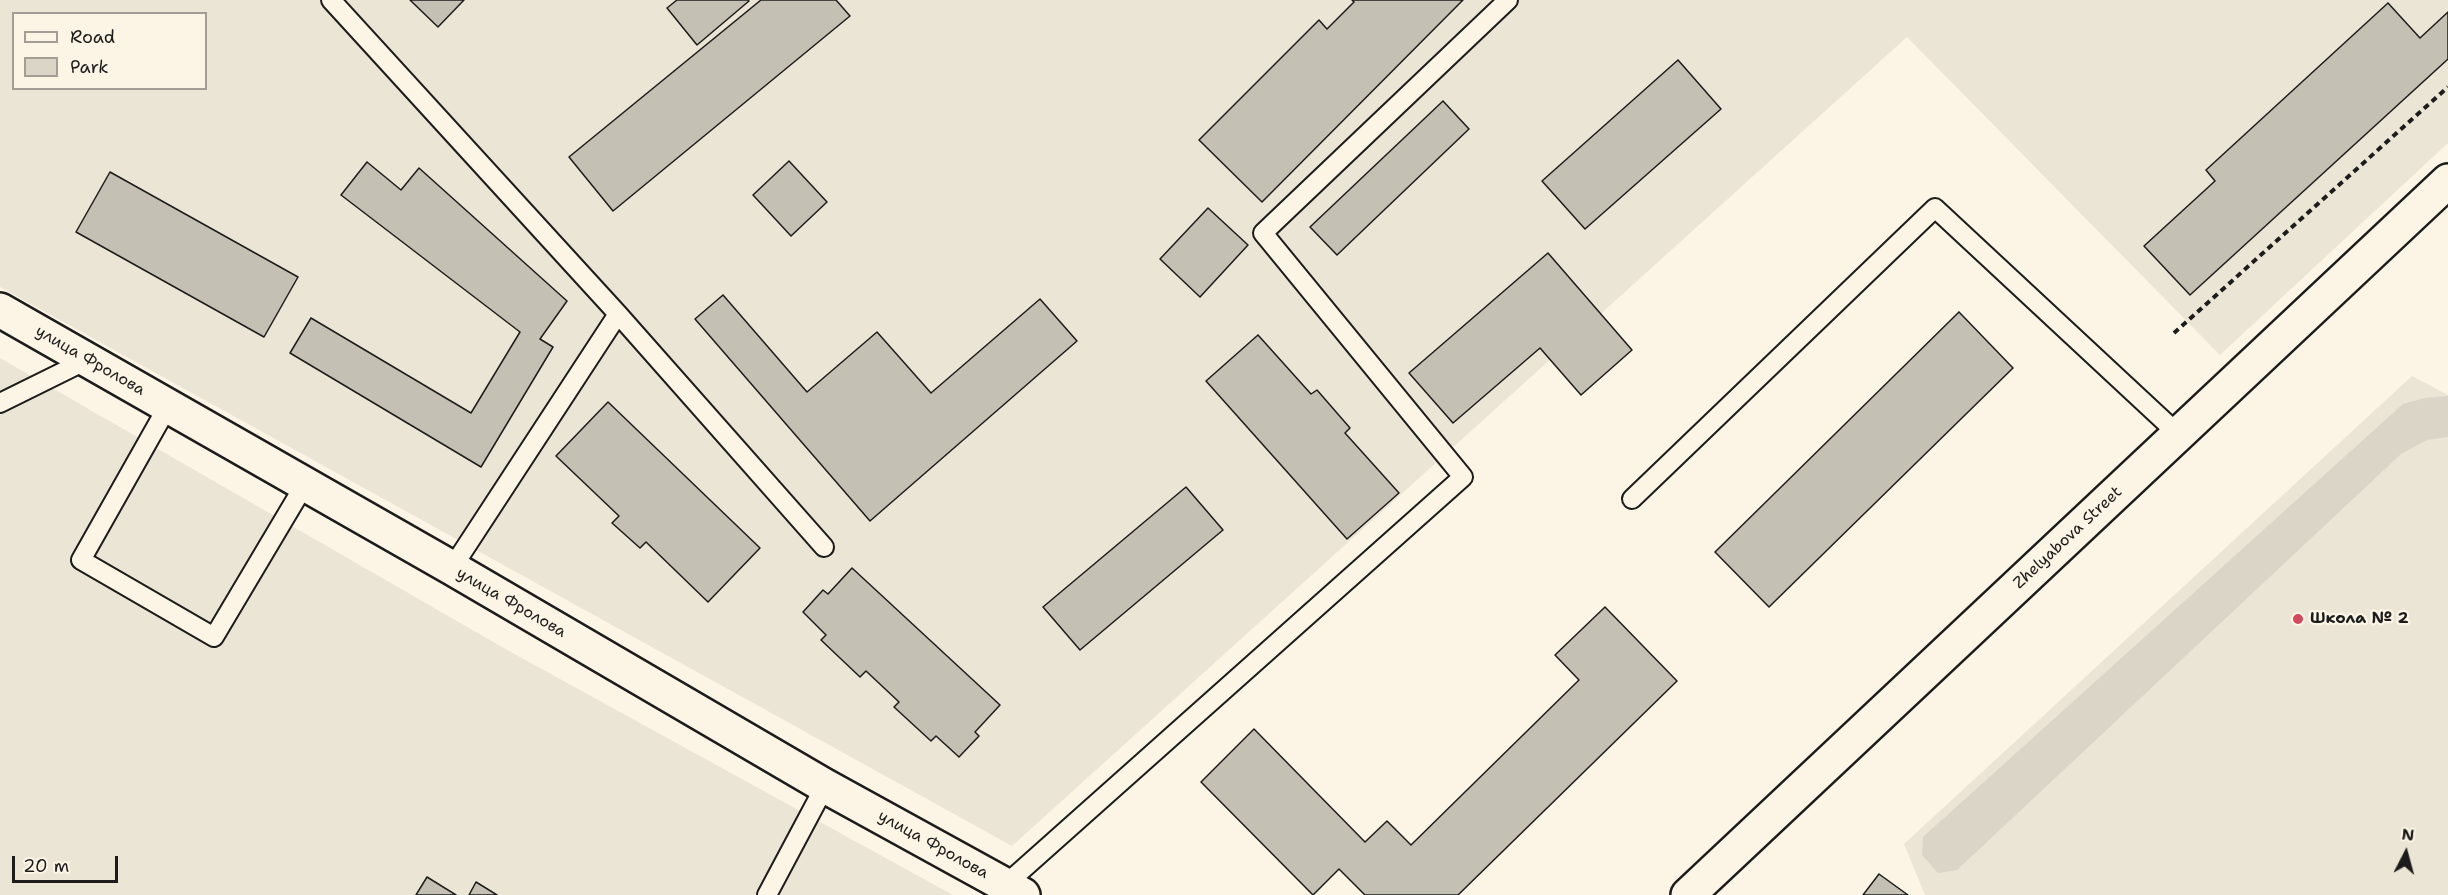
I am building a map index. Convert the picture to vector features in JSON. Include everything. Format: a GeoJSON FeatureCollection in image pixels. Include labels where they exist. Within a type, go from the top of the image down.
{"type":"FeatureCollection","features":[{"type":"Feature","properties":{"kind":"street","name":"Zhelyabova Street"},"geometry":{"type":"LineString","coordinates":[[1688,895],[2448,181]]}},
{"type":"Feature","properties":{"kind":"street","name":"улица Фролова"},"geometry":{"type":"LineString","coordinates":[[0,310],[452,568],[825,786],[1014,890]]}},
{"type":"Feature","properties":{"kind":"lane"},"geometry":{"type":"LineString","coordinates":[[331,0],[618,314],[824,547]]}},
{"type":"Feature","properties":{"kind":"lane"},"geometry":{"type":"LineString","coordinates":[[1014,890],[1463,477],[1263,233],[1508,0]]}},
{"type":"Feature","properties":{"kind":"lane"},"geometry":{"type":"LineString","coordinates":[[1632,499],[1935,208],[2178,434]]}},
{"type":"Feature","properties":{"kind":"lane"},"geometry":{"type":"LineString","coordinates":[[452,568],[618,314]]}},
{"type":"Feature","properties":{"kind":"lane"},"geometry":{"type":"LineString","coordinates":[[0,404],[87,360]]}},
{"type":"Feature","properties":{"kind":"lane"},"geometry":{"type":"LineString","coordinates":[[168,406],[81,560],[214,637],[304,484]]}},
{"type":"Feature","properties":{"kind":"lane"},"geometry":{"type":"LineString","coordinates":[[767,895],[825,786]]}},
{"type":"Feature","properties":{"kind":"path"},"geometry":{"type":"LineString","coordinates":[[2174,333],[2448,87]]}},
{"type":"Feature","properties":{"kind":"shaded area"},"geometry":{"type":"Polygon","coordinates":[[[0,0],[2448,0],[2448,143],[2220,355],[1907,37],[1012,846],[0,287],[0,0]]]}},
{"type":"Feature","properties":{"kind":"shaded area"},"geometry":{"type":"Polygon","coordinates":[[[0,358],[509,651],[953,895],[0,895],[0,358]]]}},
{"type":"Feature","properties":{"kind":"shaded area","name":"Школа № 2"},"geometry":{"type":"Polygon","coordinates":[[[2412,376],[2448,395],[2448,895],[1925,895],[1904,844],[2412,376]]]}},
{"type":"Feature","properties":{"kind":"green space"},"geometry":{"type":"Polygon","coordinates":[[[2448,396],[2448,437],[2427,440],[2401,454],[1957,870],[1938,873],[1922,855],[1923,837],[2403,404],[2425,398],[2448,396]]]}},
{"type":"Feature","properties":{"kind":"building"},"geometry":{"type":"Polygon","coordinates":[[[410,0],[464,0],[438,27],[410,0]]]}},
{"type":"Feature","properties":{"kind":"building"},"geometry":{"type":"Polygon","coordinates":[[[677,0],[749,1],[697,45],[667,8],[677,0]]]}},
{"type":"Feature","properties":{"kind":"building"},"geometry":{"type":"Polygon","coordinates":[[[761,0],[836,0],[850,16],[613,211],[569,157],[761,0]]]}},
{"type":"Feature","properties":{"kind":"building"},"geometry":{"type":"Polygon","coordinates":[[[1352,0],[1463,0],[1262,202],[1199,140],[1319,20],[1327,29],[1354,2],[1352,0]]]}},
{"type":"Feature","properties":{"kind":"building"},"geometry":{"type":"Polygon","coordinates":[[[2388,3],[2420,38],[2448,12],[2448,59],[2190,295],[2144,246],[2215,181],[2206,170],[2388,3]]]}},
{"type":"Feature","properties":{"kind":"building"},"geometry":{"type":"Polygon","coordinates":[[[1678,60],[1721,109],[1585,229],[1542,181],[1678,60]]]}},
{"type":"Feature","properties":{"kind":"building"},"geometry":{"type":"Polygon","coordinates":[[[1443,101],[1469,129],[1337,255],[1310,227],[1443,101]]]}},
{"type":"Feature","properties":{"kind":"building"},"geometry":{"type":"Polygon","coordinates":[[[789,161],[827,202],[791,236],[753,195],[789,161]]]}},
{"type":"Feature","properties":{"kind":"building"},"geometry":{"type":"Polygon","coordinates":[[[367,162],[401,190],[419,168],[567,301],[540,339],[553,347],[481,467],[290,353],[311,318],[471,413],[520,332],[341,195],[367,162]]]}},
{"type":"Feature","properties":{"kind":"building"},"geometry":{"type":"Polygon","coordinates":[[[110,172],[298,277],[264,337],[76,232],[110,172]]]}},
{"type":"Feature","properties":{"kind":"building"},"geometry":{"type":"Polygon","coordinates":[[[1208,208],[1248,245],[1200,297],[1160,259],[1208,208]]]}},
{"type":"Feature","properties":{"kind":"building"},"geometry":{"type":"Polygon","coordinates":[[[1548,253],[1632,350],[1581,395],[1540,348],[1453,423],[1409,373],[1548,253]]]}},
{"type":"Feature","properties":{"kind":"building"},"geometry":{"type":"Polygon","coordinates":[[[723,295],[807,392],[877,332],[931,393],[1040,299],[1077,341],[870,521],[695,319],[723,295]]]}},
{"type":"Feature","properties":{"kind":"building"},"geometry":{"type":"Polygon","coordinates":[[[1959,312],[2013,368],[1769,607],[1715,552],[1959,312]]]}},
{"type":"Feature","properties":{"kind":"building"},"geometry":{"type":"Polygon","coordinates":[[[1258,335],[1311,394],[1317,390],[1350,428],[1345,433],[1399,493],[1347,539],[1206,381],[1258,335]]]}},
{"type":"Feature","properties":{"kind":"building"},"geometry":{"type":"Polygon","coordinates":[[[608,402],[760,548],[708,602],[646,542],[640,548],[612,523],[619,516],[556,456],[608,402]]]}},
{"type":"Feature","properties":{"kind":"building"},"geometry":{"type":"Polygon","coordinates":[[[1186,487],[1223,530],[1080,650],[1043,607],[1186,487]]]}},
{"type":"Feature","properties":{"kind":"building"},"geometry":{"type":"Polygon","coordinates":[[[852,568],[1000,705],[975,732],[979,736],[959,757],[936,736],[931,741],[894,707],[899,702],[866,671],[860,677],[821,640],[826,635],[803,612],[823,590],[828,594],[852,568]]]}},
{"type":"Feature","properties":{"kind":"building"},"geometry":{"type":"Polygon","coordinates":[[[1605,607],[1677,681],[1458,895],[1365,895],[1339,869],[1313,895],[1201,782],[1254,729],[1365,842],[1387,821],[1411,845],[1579,680],[1555,655],[1605,607]]]}},
{"type":"Feature","properties":{"kind":"building"},"geometry":{"type":"Polygon","coordinates":[[[1879,874],[1908,895],[1863,895],[1879,874]]]}},
{"type":"Feature","properties":{"kind":"building"},"geometry":{"type":"Polygon","coordinates":[[[427,877],[456,895],[416,895],[427,877]]]}},
{"type":"Feature","properties":{"kind":"building"},"geometry":{"type":"Polygon","coordinates":[[[476,882],[497,895],[469,895],[476,882]]]}},
{"type":"Feature","properties":{"kind":"place","name":"Школа № 2"},"geometry":{"type":"Point","coordinates":[2298,619]}}]}
